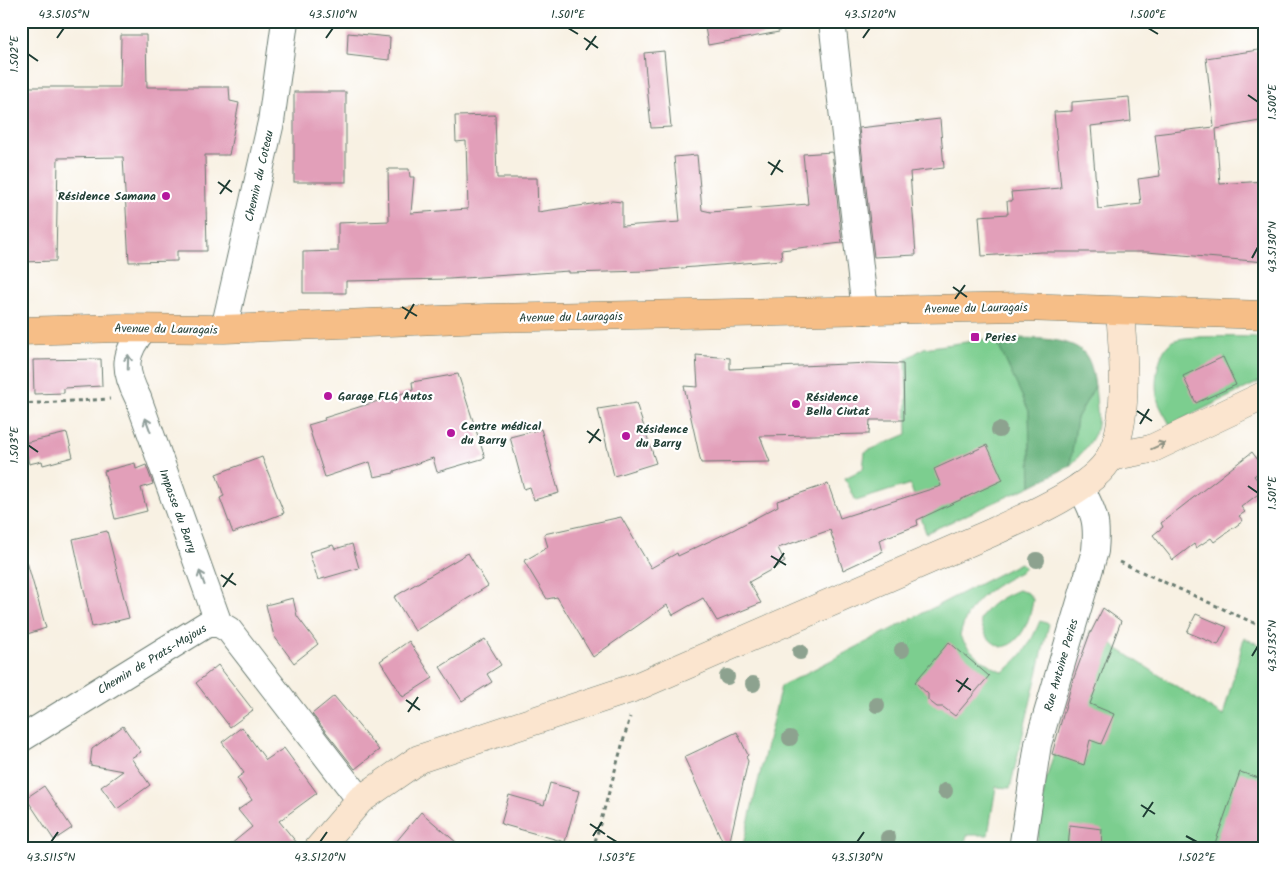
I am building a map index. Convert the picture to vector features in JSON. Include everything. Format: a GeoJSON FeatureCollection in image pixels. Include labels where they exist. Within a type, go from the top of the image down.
{"type":"FeatureCollection","features":[{"type":"Feature","properties":{"kind":"main road","name":"Avenue du Lauragais"},"geometry":{"type":"LineString","coordinates":[[21,331],[224,329],[485,318],[1059,307],[1120,311],[1265,315]]}},
{"type":"Feature","properties":{"kind":"street","name":"Chemin du Coteau"},"geometry":{"type":"LineString","coordinates":[[224,329],[271,122],[285,21]]}},
{"type":"Feature","properties":{"kind":"street"},"geometry":{"type":"LineString","coordinates":[[832,21],[865,311]]}},
{"type":"Feature","properties":{"kind":"street"},"geometry":{"type":"LineString","coordinates":[[318,849],[360,800],[418,759],[636,687],[994,532],[1034,513],[1080,486],[1099,472],[1110,457],[1120,426],[1123,364],[1120,311]]}},
{"type":"Feature","properties":{"kind":"street","name":"Impasse du Barry"},"geometry":{"type":"LineString","coordinates":[[144,329],[131,344],[127,356],[129,381],[138,398],[219,624]]}},
{"type":"Feature","properties":{"kind":"street"},"geometry":{"type":"LineString","coordinates":[[1110,457],[1151,449],[1265,395]]}},
{"type":"Feature","properties":{"kind":"street","name":"Rue Antoine Peries"},"geometry":{"type":"LineString","coordinates":[[1022,849],[1038,744],[1095,551],[1097,534],[1095,515],[1080,486]]}},
{"type":"Feature","properties":{"kind":"street","name":"Chemin de Prats-Majous"},"geometry":{"type":"LineString","coordinates":[[21,739],[207,624],[219,624],[229,630],[360,800]]}},
{"type":"Feature","properties":{"kind":"path"},"geometry":{"type":"LineString","coordinates":[[21,404],[138,398]]}},
{"type":"Feature","properties":{"kind":"path"},"geometry":{"type":"LineString","coordinates":[[1095,551],[1265,628]]}},
{"type":"Feature","properties":{"kind":"path"},"geometry":{"type":"LineString","coordinates":[[593,849],[636,687]]}},
{"type":"Feature","properties":{"kind":"green space"},"geometry":{"type":"Polygon","coordinates":[[[1192,337],[1265,337],[1265,379],[1170,425],[1159,403],[1156,390],[1158,365],[1169,344],[1175,340],[1192,337]]]}},
{"type":"Feature","properties":{"kind":"green space"},"geometry":{"type":"Polygon","coordinates":[[[995,338],[1029,411],[1031,486],[926,533],[910,484],[856,501],[845,478],[863,469],[865,452],[907,434],[906,359],[924,348],[995,338]]]}},
{"type":"Feature","properties":{"kind":"green space"},"geometry":{"type":"Polygon","coordinates":[[[995,338],[1052,340],[1073,345],[1084,353],[1092,371],[1095,386],[1077,418],[1070,466],[1031,486],[1029,411],[995,338]]]}},
{"type":"Feature","properties":{"kind":"green space"},"geometry":{"type":"Polygon","coordinates":[[[1095,386],[1096,430],[1088,445],[1070,466],[1077,418],[1095,386]]]}},
{"type":"Feature","properties":{"kind":"green space"},"geometry":{"type":"Polygon","coordinates":[[[1020,563],[1025,567],[1020,572],[990,590],[975,605],[969,613],[960,636],[978,657],[1003,672],[1026,649],[1040,621],[1049,624],[1010,788],[996,787],[988,835],[967,835],[963,849],[742,849],[781,686],[1020,563]]]}},
{"type":"Feature","properties":{"kind":"green space"},"geometry":{"type":"Polygon","coordinates":[[[1018,590],[1028,593],[1033,599],[1028,622],[1015,641],[1001,647],[987,636],[980,620],[983,614],[996,602],[1018,590]]]}},
{"type":"Feature","properties":{"kind":"green space"},"geometry":{"type":"Polygon","coordinates":[[[1090,631],[1223,716],[1244,638],[1265,647],[1265,849],[1036,849],[1045,783],[1090,631]]]}},
{"type":"Feature","properties":{"kind":"building"},"geometry":{"type":"Polygon","coordinates":[[[704,21],[778,21],[779,32],[708,45],[704,21]]]}},
{"type":"Feature","properties":{"kind":"building"},"geometry":{"type":"Polygon","coordinates":[[[348,33],[390,37],[389,60],[347,55],[348,33]]]}},
{"type":"Feature","properties":{"kind":"building","name":"Résidence Samana"},"geometry":{"type":"Polygon","coordinates":[[[121,35],[146,35],[147,87],[229,87],[230,101],[239,103],[229,155],[205,155],[207,251],[177,251],[177,261],[129,262],[123,157],[58,158],[56,261],[21,262],[21,87],[120,87],[121,35]]]}},
{"type":"Feature","properties":{"kind":"building"},"geometry":{"type":"Polygon","coordinates":[[[1265,49],[1265,120],[1216,129],[1220,184],[1265,181],[1265,262],[1147,252],[1041,252],[982,256],[979,216],[1008,214],[1007,201],[1012,201],[1011,192],[1061,188],[1054,112],[1072,111],[1072,102],[1129,97],[1131,121],[1091,126],[1098,209],[1141,204],[1138,179],[1160,176],[1155,134],[1214,127],[1206,58],[1265,49]]]}},
{"type":"Feature","properties":{"kind":"building"},"geometry":{"type":"Polygon","coordinates":[[[664,51],[671,127],[651,128],[644,53],[664,51]]]}},
{"type":"Feature","properties":{"kind":"building"},"geometry":{"type":"Polygon","coordinates":[[[294,92],[346,92],[346,182],[294,182],[294,92]]]}},
{"type":"Feature","properties":{"kind":"building"},"geometry":{"type":"Polygon","coordinates":[[[495,115],[497,178],[537,178],[538,212],[612,201],[622,202],[622,226],[680,222],[674,157],[697,155],[702,210],[711,212],[808,204],[803,154],[832,152],[842,243],[781,250],[782,260],[645,271],[569,273],[569,271],[449,279],[346,281],[346,293],[303,293],[303,252],[338,251],[338,223],[389,221],[388,169],[409,169],[410,177],[414,177],[411,213],[468,209],[466,141],[456,142],[455,116],[495,115]]]}},
{"type":"Feature","properties":{"kind":"building"},"geometry":{"type":"Polygon","coordinates":[[[940,119],[944,168],[910,172],[916,255],[874,257],[859,128],[940,119]]]}},
{"type":"Feature","properties":{"kind":"building","name":"Résidence Bella Ciutat"},"geometry":{"type":"Polygon","coordinates":[[[696,355],[730,358],[730,369],[870,363],[903,364],[904,420],[870,420],[869,434],[760,436],[770,462],[701,463],[684,386],[698,387],[696,355]]]}},
{"type":"Feature","properties":{"kind":"building"},"geometry":{"type":"Polygon","coordinates":[[[1223,357],[1236,385],[1196,403],[1183,376],[1223,357]]]}},
{"type":"Feature","properties":{"kind":"building"},"geometry":{"type":"Polygon","coordinates":[[[101,359],[102,386],[64,388],[64,393],[34,394],[33,360],[101,359]]]}},
{"type":"Feature","properties":{"kind":"building"},"geometry":{"type":"Polygon","coordinates":[[[458,374],[485,458],[437,472],[433,458],[394,471],[394,473],[374,477],[370,462],[325,477],[308,425],[325,420],[324,418],[413,390],[412,382],[458,374]]]}},
{"type":"Feature","properties":{"kind":"building","name":"Résidence du Barry"},"geometry":{"type":"Polygon","coordinates":[[[636,403],[656,463],[614,476],[598,409],[636,403]]]}},
{"type":"Feature","properties":{"kind":"building"},"geometry":{"type":"Polygon","coordinates":[[[541,429],[559,493],[534,500],[530,487],[524,489],[510,437],[541,429]]]}},
{"type":"Feature","properties":{"kind":"building"},"geometry":{"type":"Polygon","coordinates":[[[67,433],[73,457],[43,465],[42,461],[29,464],[24,443],[67,433]]]}},
{"type":"Feature","properties":{"kind":"building"},"geometry":{"type":"Polygon","coordinates":[[[987,445],[1003,480],[917,520],[918,525],[879,540],[882,552],[843,570],[830,530],[778,548],[785,562],[749,582],[761,603],[717,621],[703,598],[673,615],[667,605],[593,657],[557,597],[547,599],[524,561],[548,547],[544,534],[621,517],[651,568],[677,553],[678,556],[731,531],[778,506],[777,501],[828,484],[840,518],[941,486],[934,469],[987,445]]]}},
{"type":"Feature","properties":{"kind":"building"},"geometry":{"type":"Polygon","coordinates":[[[1252,452],[1264,468],[1254,476],[1265,489],[1241,507],[1245,512],[1239,516],[1243,521],[1214,542],[1211,538],[1196,548],[1194,544],[1173,560],[1153,535],[1163,527],[1161,523],[1252,452]]]}},
{"type":"Feature","properties":{"kind":"building"},"geometry":{"type":"Polygon","coordinates":[[[262,457],[284,513],[233,533],[220,498],[224,496],[216,474],[262,457]]]}},
{"type":"Feature","properties":{"kind":"building"},"geometry":{"type":"Polygon","coordinates":[[[135,463],[136,469],[146,465],[153,484],[141,488],[147,511],[115,519],[104,471],[135,463]]]}},
{"type":"Feature","properties":{"kind":"building"},"geometry":{"type":"Polygon","coordinates":[[[107,531],[129,618],[92,627],[73,539],[107,531]]]}},
{"type":"Feature","properties":{"kind":"building"},"geometry":{"type":"Polygon","coordinates":[[[352,544],[359,568],[318,580],[309,552],[333,545],[335,549],[352,544]]]}},
{"type":"Feature","properties":{"kind":"building"},"geometry":{"type":"Polygon","coordinates":[[[468,553],[488,586],[415,631],[394,597],[468,553]]]}},
{"type":"Feature","properties":{"kind":"building"},"geometry":{"type":"Polygon","coordinates":[[[27,562],[46,628],[21,636],[21,563],[27,562]]]}},
{"type":"Feature","properties":{"kind":"building"},"geometry":{"type":"Polygon","coordinates":[[[293,598],[297,616],[318,644],[294,663],[274,636],[266,605],[293,598]]]}},
{"type":"Feature","properties":{"kind":"building"},"geometry":{"type":"Polygon","coordinates":[[[1103,608],[1121,621],[1090,704],[1114,714],[1101,744],[1090,740],[1084,765],[1052,754],[1072,683],[1089,636],[1103,608]]]}},
{"type":"Feature","properties":{"kind":"building"},"geometry":{"type":"Polygon","coordinates":[[[1196,614],[1227,627],[1218,645],[1187,632],[1196,614]]]}},
{"type":"Feature","properties":{"kind":"building"},"geometry":{"type":"Polygon","coordinates":[[[485,639],[501,665],[487,674],[492,682],[462,701],[440,667],[485,639]]]}},
{"type":"Feature","properties":{"kind":"building"},"geometry":{"type":"Polygon","coordinates":[[[409,641],[433,678],[403,697],[380,661],[409,641]]]}},
{"type":"Feature","properties":{"kind":"building"},"geometry":{"type":"Polygon","coordinates":[[[949,642],[989,676],[955,716],[943,707],[937,707],[928,700],[928,694],[915,682],[949,642]]]}},
{"type":"Feature","properties":{"kind":"building"},"geometry":{"type":"Polygon","coordinates":[[[218,665],[253,710],[230,727],[196,683],[218,665]]]}},
{"type":"Feature","properties":{"kind":"building"},"geometry":{"type":"Polygon","coordinates":[[[334,696],[379,750],[355,769],[312,714],[334,696]]]}},
{"type":"Feature","properties":{"kind":"building"},"geometry":{"type":"Polygon","coordinates":[[[123,726],[141,752],[131,758],[150,785],[117,809],[101,787],[123,771],[90,765],[92,749],[123,726]]]}},
{"type":"Feature","properties":{"kind":"building"},"geometry":{"type":"Polygon","coordinates":[[[242,727],[266,760],[284,748],[317,793],[279,821],[302,849],[225,849],[252,827],[238,810],[252,800],[237,778],[244,773],[222,742],[242,727]]]}},
{"type":"Feature","properties":{"kind":"building"},"geometry":{"type":"Polygon","coordinates":[[[737,732],[748,755],[746,757],[748,761],[728,849],[726,849],[684,757],[737,732]]]}},
{"type":"Feature","properties":{"kind":"building"},"geometry":{"type":"Polygon","coordinates":[[[1240,772],[1265,780],[1265,849],[1213,849],[1240,772]]]}},
{"type":"Feature","properties":{"kind":"building"},"geometry":{"type":"Polygon","coordinates":[[[550,783],[579,791],[565,842],[501,824],[509,795],[544,805],[550,783]]]}},
{"type":"Feature","properties":{"kind":"building"},"geometry":{"type":"Polygon","coordinates":[[[44,786],[72,828],[54,840],[26,798],[44,786]]]}},
{"type":"Feature","properties":{"kind":"building"},"geometry":{"type":"Polygon","coordinates":[[[421,812],[464,849],[390,849],[421,812]]]}},
{"type":"Feature","properties":{"kind":"building"},"geometry":{"type":"Polygon","coordinates":[[[1070,825],[1102,829],[1101,849],[1068,849],[1070,825]]]}},
{"type":"Feature","properties":{"kind":"place","name":"Résidence Samana"},"geometry":{"type":"Point","coordinates":[166,196]}},
{"type":"Feature","properties":{"kind":"place","name":"Peries"},"geometry":{"type":"Point","coordinates":[975,337]}},
{"type":"Feature","properties":{"kind":"place","name":"Garage FLG Autos"},"geometry":{"type":"Point","coordinates":[328,396]}},
{"type":"Feature","properties":{"kind":"place","name":"Résidence Bella Ciutat"},"geometry":{"type":"Point","coordinates":[796,404]}},
{"type":"Feature","properties":{"kind":"place","name":"Centre médical du Barry"},"geometry":{"type":"Point","coordinates":[451,433]}},
{"type":"Feature","properties":{"kind":"place","name":"Résidence du Barry"},"geometry":{"type":"Point","coordinates":[626,436]}}]}
